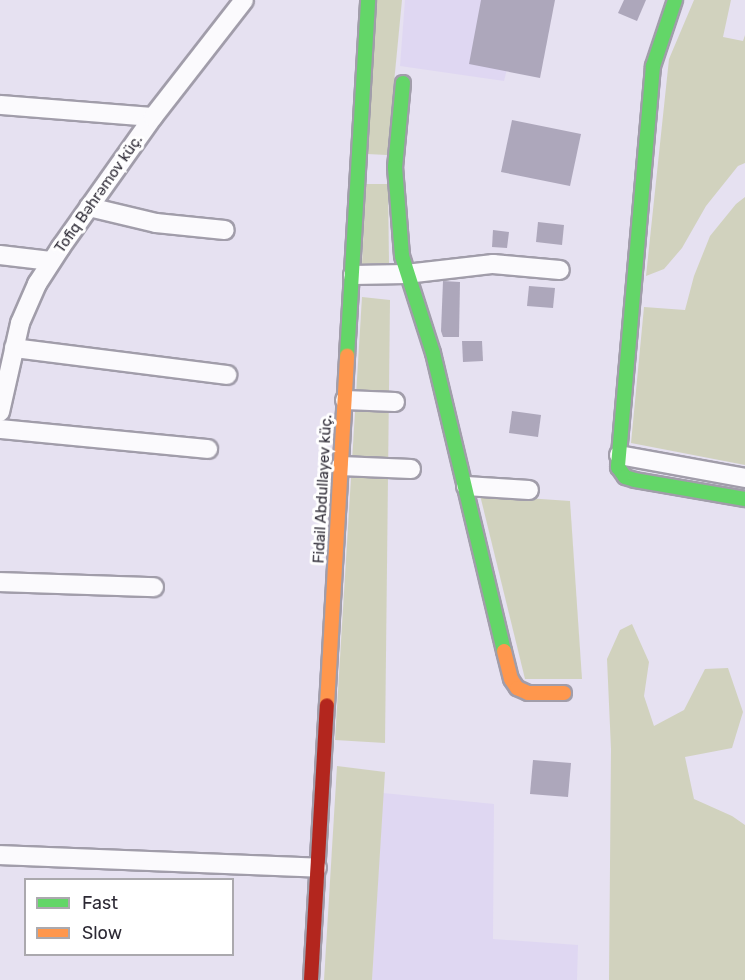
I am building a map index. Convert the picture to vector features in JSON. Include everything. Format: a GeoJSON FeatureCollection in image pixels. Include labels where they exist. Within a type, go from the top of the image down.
{"type":"FeatureCollection","features":[{"type":"Feature","properties":{"kind":"street","name":"Tofiq Bəhrəmov küç."},"geometry":{"type":"LineString","coordinates":[[0,412],[20,323],[37,284],[153,117],[244,0]]}},
{"type":"Feature","properties":{"kind":"street","name":"Fidail Abdullayev küç."},"geometry":{"type":"LineString","coordinates":[[311,980],[368,0]]}},
{"type":"Feature","properties":{"kind":"street"},"geometry":{"type":"LineString","coordinates":[[675,0],[657,48],[653,66],[618,467],[625,477],[745,499]]}},
{"type":"Feature","properties":{"kind":"street"},"geometry":{"type":"LineString","coordinates":[[403,83],[395,167],[398,230],[406,274],[434,353],[511,679],[517,688],[528,693],[564,693]]}},
{"type":"Feature","properties":{"kind":"street"},"geometry":{"type":"LineString","coordinates":[[0,105],[153,117]]}},
{"type":"Feature","properties":{"kind":"street"},"geometry":{"type":"LineString","coordinates":[[89,207],[156,223],[225,230]]}},
{"type":"Feature","properties":{"kind":"street"},"geometry":{"type":"LineString","coordinates":[[0,255],[51,261]]}},
{"type":"Feature","properties":{"kind":"street"},"geometry":{"type":"LineString","coordinates":[[353,275],[406,274],[493,264],[561,270]]}},
{"type":"Feature","properties":{"kind":"street"},"geometry":{"type":"LineString","coordinates":[[14,348],[227,375]]}},
{"type":"Feature","properties":{"kind":"street"},"geometry":{"type":"LineString","coordinates":[[345,400],[395,402]]}},
{"type":"Feature","properties":{"kind":"street"},"geometry":{"type":"LineString","coordinates":[[0,429],[208,449]]}},
{"type":"Feature","properties":{"kind":"street"},"geometry":{"type":"LineString","coordinates":[[619,455],[745,478]]}},
{"type":"Feature","properties":{"kind":"street"},"geometry":{"type":"LineString","coordinates":[[341,466],[411,469]]}},
{"type":"Feature","properties":{"kind":"street"},"geometry":{"type":"LineString","coordinates":[[466,486],[529,490]]}},
{"type":"Feature","properties":{"kind":"street"},"geometry":{"type":"LineString","coordinates":[[0,582],[154,587]]}},
{"type":"Feature","properties":{"kind":"street"},"geometry":{"type":"LineString","coordinates":[[0,855],[317,868]]}},
{"type":"Feature","properties":{"kind":"shaded area"},"geometry":{"type":"Polygon","coordinates":[[[405,0],[524,0],[504,81],[400,66],[405,0]]]}},
{"type":"Feature","properties":{"kind":"shaded area"},"geometry":{"type":"Polygon","coordinates":[[[383,793],[494,804],[493,939],[578,945],[577,980],[372,980],[383,793]]]}},
{"type":"Feature","properties":{"kind":"green space"},"geometry":{"type":"Polygon","coordinates":[[[377,0],[402,0],[387,155],[367,154],[377,0]]]}},
{"type":"Feature","properties":{"kind":"green space"},"geometry":{"type":"Polygon","coordinates":[[[694,0],[731,0],[723,37],[743,41],[745,35],[745,163],[738,166],[706,206],[682,248],[664,269],[646,276],[669,59],[694,0]]]}},
{"type":"Feature","properties":{"kind":"green space"},"geometry":{"type":"Polygon","coordinates":[[[366,184],[388,184],[389,263],[362,264],[366,184]]]}},
{"type":"Feature","properties":{"kind":"green space"},"geometry":{"type":"Polygon","coordinates":[[[745,197],[745,465],[631,443],[644,307],[685,310],[694,276],[710,236],[736,204],[745,197]]]}},
{"type":"Feature","properties":{"kind":"green space"},"geometry":{"type":"Polygon","coordinates":[[[362,297],[390,300],[385,743],[335,740],[362,297]]]}},
{"type":"Feature","properties":{"kind":"green space"},"geometry":{"type":"Polygon","coordinates":[[[480,495],[570,501],[582,679],[525,679],[480,495]]]}},
{"type":"Feature","properties":{"kind":"green space"},"geometry":{"type":"Polygon","coordinates":[[[632,624],[649,662],[644,696],[654,726],[684,710],[705,669],[728,668],[743,712],[732,748],[685,757],[694,799],[732,816],[745,825],[745,980],[609,980],[611,749],[607,659],[620,630],[632,624]]]}},
{"type":"Feature","properties":{"kind":"green space"},"geometry":{"type":"Polygon","coordinates":[[[337,766],[385,772],[372,980],[324,980],[337,766]]]}},
{"type":"Feature","properties":{"kind":"building"},"geometry":{"type":"Polygon","coordinates":[[[481,0],[555,0],[540,78],[469,64],[481,0]]]}},
{"type":"Feature","properties":{"kind":"building"},"geometry":{"type":"Polygon","coordinates":[[[624,0],[646,0],[637,21],[618,13],[624,0]]]}},
{"type":"Feature","properties":{"kind":"building"},"geometry":{"type":"Polygon","coordinates":[[[512,120],[581,134],[570,186],[501,172],[512,120]]]}},
{"type":"Feature","properties":{"kind":"building"},"geometry":{"type":"Polygon","coordinates":[[[538,222],[564,225],[562,245],[536,242],[538,222]]]}},
{"type":"Feature","properties":{"kind":"building"},"geometry":{"type":"Polygon","coordinates":[[[493,230],[509,232],[507,248],[492,247],[493,230]]]}},
{"type":"Feature","properties":{"kind":"building"},"geometry":{"type":"Polygon","coordinates":[[[443,281],[460,282],[459,337],[443,337],[441,331],[443,281]]]}},
{"type":"Feature","properties":{"kind":"building"},"geometry":{"type":"Polygon","coordinates":[[[529,286],[555,288],[553,308],[527,306],[529,286]]]}},
{"type":"Feature","properties":{"kind":"building"},"geometry":{"type":"Polygon","coordinates":[[[462,341],[482,341],[483,361],[463,362],[462,341]]]}},
{"type":"Feature","properties":{"kind":"building"},"geometry":{"type":"Polygon","coordinates":[[[512,411],[541,415],[538,437],[509,433],[512,411]]]}},
{"type":"Feature","properties":{"kind":"building"},"geometry":{"type":"Polygon","coordinates":[[[533,760],[571,763],[568,797],[530,794],[533,760]]]}},
{"type":"Feature","properties":{"kind":"traffic: fast"},"geometry":{"type":"LineString","coordinates":[[347,356],[368,0]]}},
{"type":"Feature","properties":{"kind":"traffic: fast"},"geometry":{"type":"LineString","coordinates":[[675,0],[653,66],[618,467],[625,477],[635,480],[745,499]]}},
{"type":"Feature","properties":{"kind":"traffic: fast"},"geometry":{"type":"LineString","coordinates":[[403,83],[395,167],[402,256],[433,353],[504,651]]}},
{"type":"Feature","properties":{"kind":"traffic: slow"},"geometry":{"type":"LineString","coordinates":[[327,705],[347,356]]}},
{"type":"Feature","properties":{"kind":"traffic: slow"},"geometry":{"type":"LineString","coordinates":[[504,651],[511,679],[517,688],[528,693],[564,693]]}},
{"type":"Feature","properties":{"kind":"traffic: jam"},"geometry":{"type":"LineString","coordinates":[[311,980],[327,705]]}}]}
